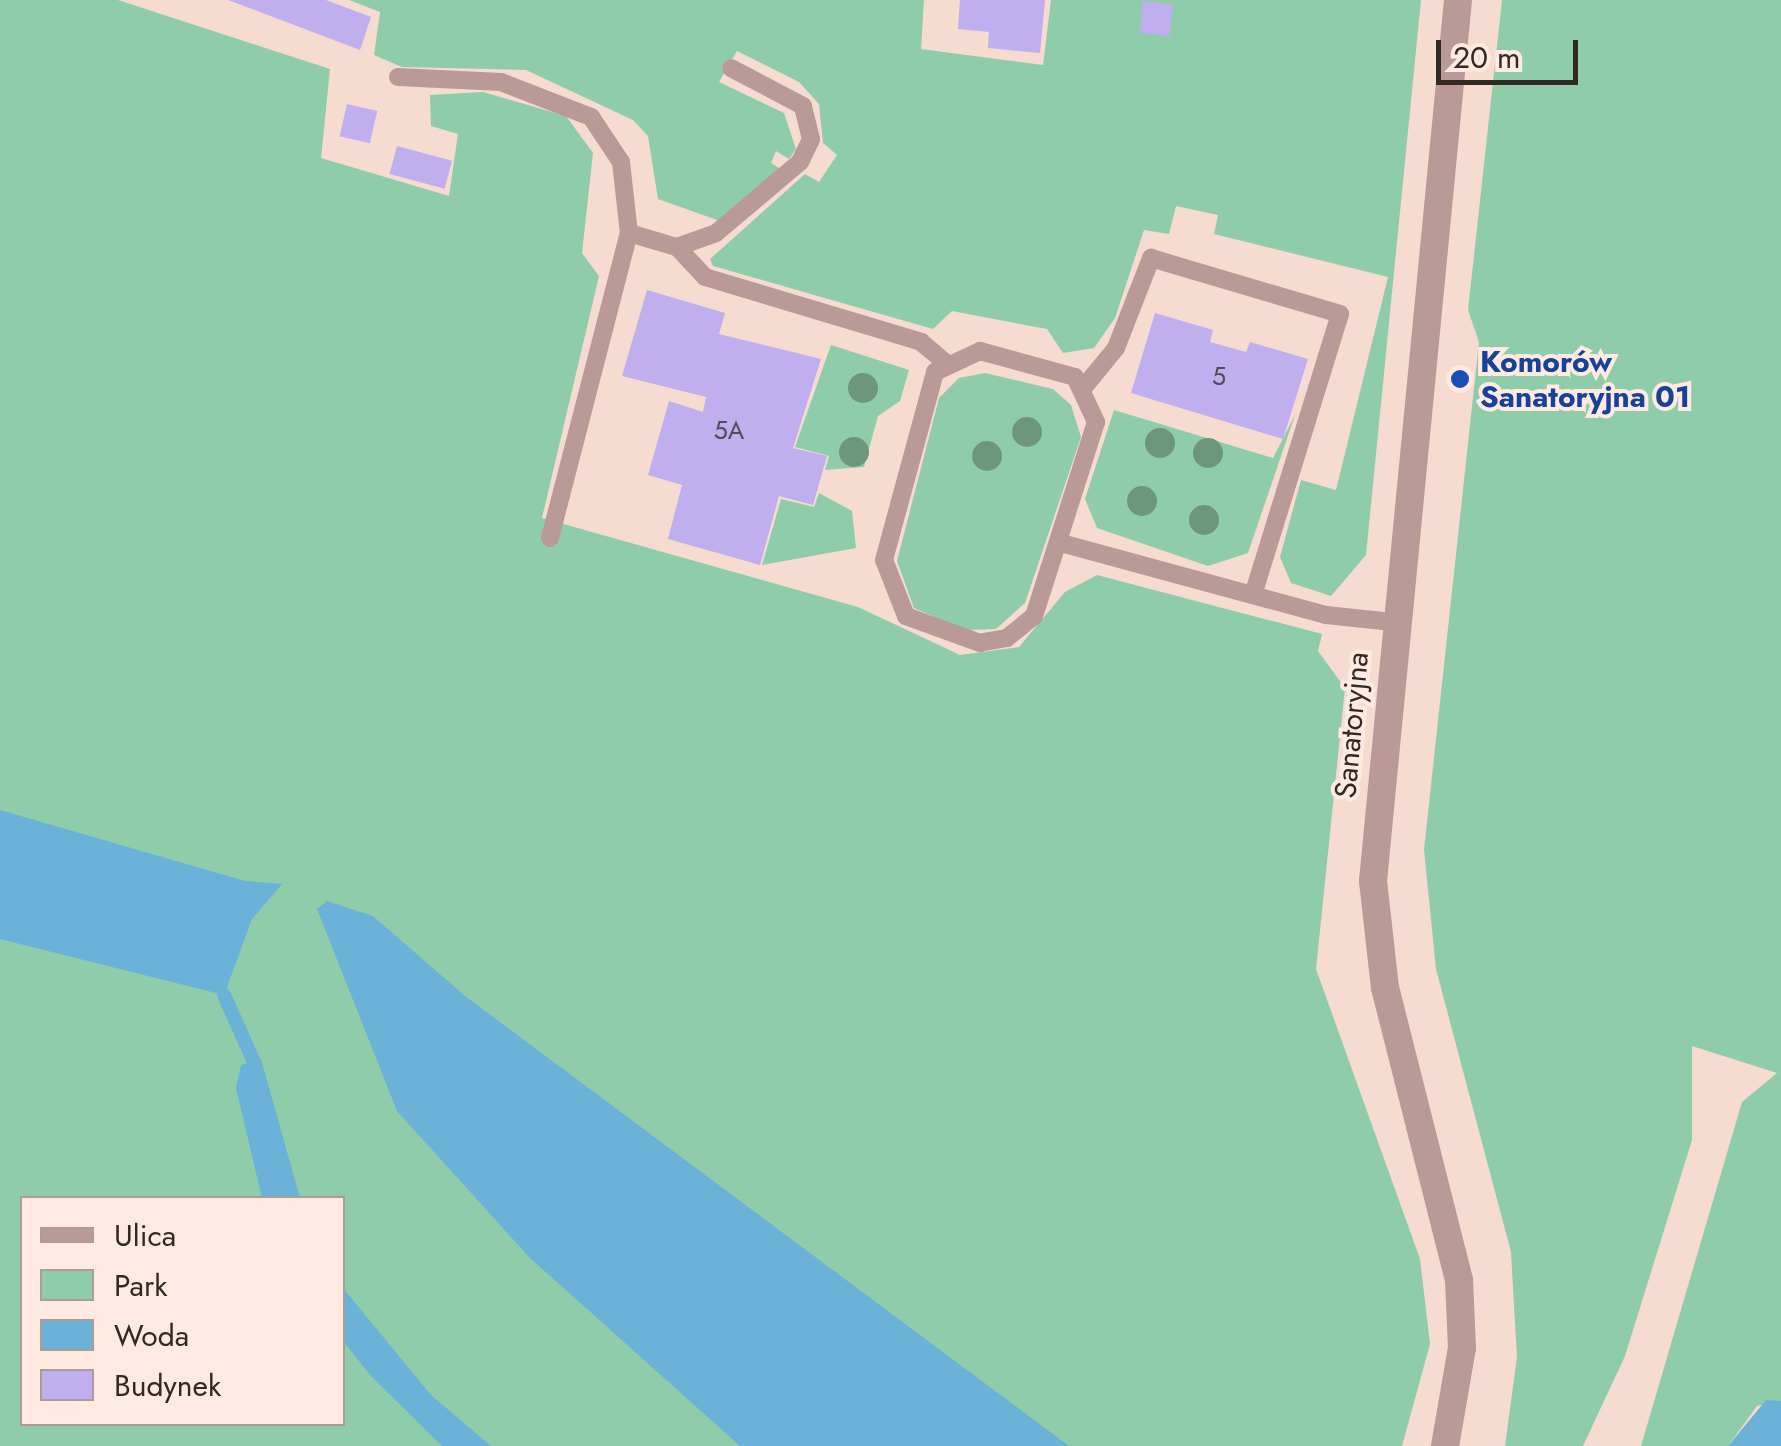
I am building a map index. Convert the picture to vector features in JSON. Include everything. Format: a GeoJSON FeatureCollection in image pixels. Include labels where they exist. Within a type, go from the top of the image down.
{"type":"FeatureCollection","features":[{"type":"Feature","properties":{"kind":"street","name":"Sanatoryjna"},"geometry":{"type":"LineString","coordinates":[[1445,1446],[1462,1348],[1459,1280],[1374,908],[1393,622],[1458,0]]}},
{"type":"Feature","properties":{"kind":"lane"},"geometry":{"type":"LineString","coordinates":[[677,247],[716,234],[800,162],[811,140],[803,106],[731,68]]}},
{"type":"Feature","properties":{"kind":"lane"},"geometry":{"type":"LineString","coordinates":[[398,78],[501,82],[591,117],[621,162],[629,233],[550,538]]}},
{"type":"Feature","properties":{"kind":"lane"},"geometry":{"type":"LineString","coordinates":[[629,233],[677,247],[705,278],[922,342],[944,362],[1008,354],[1084,387],[1096,422],[1062,543],[1034,616],[1006,638],[953,639],[896,605],[886,529],[944,362]]}},
{"type":"Feature","properties":{"kind":"lane"},"geometry":{"type":"LineString","coordinates":[[1084,387],[1116,348],[1151,258],[1340,314],[1253,595]]}},
{"type":"Feature","properties":{"kind":"lane"},"geometry":{"type":"LineString","coordinates":[[1062,543],[1253,595],[1393,622]]}},
{"type":"Feature","properties":{"kind":"green space"},"geometry":{"type":"Polygon","coordinates":[[[0,0],[118,0],[330,69],[321,158],[449,196],[458,134],[431,126],[430,95],[483,92],[566,116],[593,153],[582,253],[599,276],[542,518],[858,607],[960,655],[1019,647],[1065,592],[1097,575],[1322,634],[1318,651],[1345,688],[1316,969],[1420,1259],[1430,1344],[1402,1446],[0,1446],[0,0]]]}},
{"type":"Feature","properties":{"kind":"green space"},"geometry":{"type":"Polygon","coordinates":[[[349,0],[924,0],[921,49],[1043,65],[1051,0],[1421,0],[1366,555],[1331,596],[1291,583],[1280,557],[1301,480],[1336,490],[1388,277],[1214,234],[1218,215],[1176,206],[1169,234],[1144,230],[1115,318],[1094,348],[1063,353],[1047,329],[952,311],[933,329],[713,266],[710,259],[805,174],[819,182],[837,155],[823,143],[819,104],[799,82],[737,51],[719,82],[784,113],[796,149],[789,159],[776,151],[771,163],[782,170],[720,221],[658,199],[648,136],[633,120],[526,70],[402,67],[374,55],[380,12],[349,0]]]}},
{"type":"Feature","properties":{"kind":"green space"},"geometry":{"type":"Polygon","coordinates":[[[1502,0],[1781,0],[1781,1401],[1757,1406],[1728,1446],[1641,1446],[1742,1102],[1777,1073],[1692,1046],[1692,1140],[1625,1356],[1583,1446],[1505,1446],[1517,1357],[1511,1252],[1436,969],[1424,850],[1479,342],[1468,310],[1502,0]]]}},
{"type":"Feature","properties":{"kind":"green space"},"geometry":{"type":"Polygon","coordinates":[[[831,345],[909,370],[900,401],[878,416],[864,467],[825,470],[829,456],[795,447],[831,345]]]}},
{"type":"Feature","properties":{"kind":"green space"},"geometry":{"type":"Polygon","coordinates":[[[985,373],[1053,389],[1071,405],[1081,437],[1025,603],[996,629],[965,630],[914,608],[897,561],[939,398],[959,378],[985,373]]]}},
{"type":"Feature","properties":{"kind":"green space"},"geometry":{"type":"Polygon","coordinates":[[[1114,410],[1273,458],[1295,415],[1248,553],[1208,566],[1097,528],[1085,499],[1114,410]]]}},
{"type":"Feature","properties":{"kind":"green space"},"geometry":{"type":"Polygon","coordinates":[[[819,493],[852,511],[856,548],[762,565],[781,499],[814,507],[819,493]]]}},
{"type":"Feature","properties":{"kind":"water"},"geometry":{"type":"Polygon","coordinates":[[[0,810],[245,881],[282,884],[252,919],[224,995],[0,939],[0,810]]]}},
{"type":"Feature","properties":{"kind":"water"},"geometry":{"type":"Polygon","coordinates":[[[327,901],[373,916],[465,996],[1069,1446],[740,1446],[529,1257],[397,1111],[317,909],[327,901]]]}},
{"type":"Feature","properties":{"kind":"water"},"geometry":{"type":"Polygon","coordinates":[[[261,1059],[299,1196],[262,1196],[236,1088],[241,1065],[261,1059]]]}},
{"type":"Feature","properties":{"kind":"water"},"geometry":{"type":"Polygon","coordinates":[[[345,1290],[431,1395],[491,1446],[442,1446],[371,1376],[345,1344],[345,1290]]]}},
{"type":"Feature","properties":{"kind":"water"},"geometry":{"type":"Polygon","coordinates":[[[1766,1400],[1781,1401],[1781,1446],[1728,1446],[1766,1400]]]}},
{"type":"Feature","properties":{"kind":"building"},"geometry":{"type":"Polygon","coordinates":[[[228,0],[326,0],[371,17],[360,50],[228,0]]]}},
{"type":"Feature","properties":{"kind":"building"},"geometry":{"type":"Polygon","coordinates":[[[960,0],[1045,0],[1040,53],[988,48],[989,32],[958,29],[960,0]]]}},
{"type":"Feature","properties":{"kind":"building"},"geometry":{"type":"Polygon","coordinates":[[[1143,1],[1173,4],[1169,36],[1140,33],[1143,1]]]}},
{"type":"Feature","properties":{"kind":"building"},"geometry":{"type":"Polygon","coordinates":[[[347,104],[377,111],[370,143],[340,136],[347,104]]]}},
{"type":"Feature","properties":{"kind":"building"},"geometry":{"type":"Polygon","coordinates":[[[397,146],[452,161],[445,189],[389,174],[397,146]]]}},
{"type":"Feature","properties":{"kind":"building"},"geometry":{"type":"Polygon","coordinates":[[[647,290],[725,313],[719,334],[821,359],[793,448],[827,456],[813,505],[779,496],[760,565],[668,539],[682,485],[648,475],[669,401],[703,412],[706,397],[622,376],[647,290]]]}},
{"type":"Feature","properties":{"kind":"building"},"geometry":{"type":"Polygon","coordinates":[[[1155,313],[1213,330],[1210,342],[1246,352],[1250,342],[1308,359],[1283,439],[1131,393],[1155,313]]]}},
{"type":"Feature","properties":{"kind":"waterway"},"geometry":{"type":"LineString","coordinates":[[224,995],[254,1062]]}},
{"type":"Feature","properties":{"kind":"place","name":"Komorów Sanatoryjna 01"},"geometry":{"type":"Point","coordinates":[1460,379]}}]}
